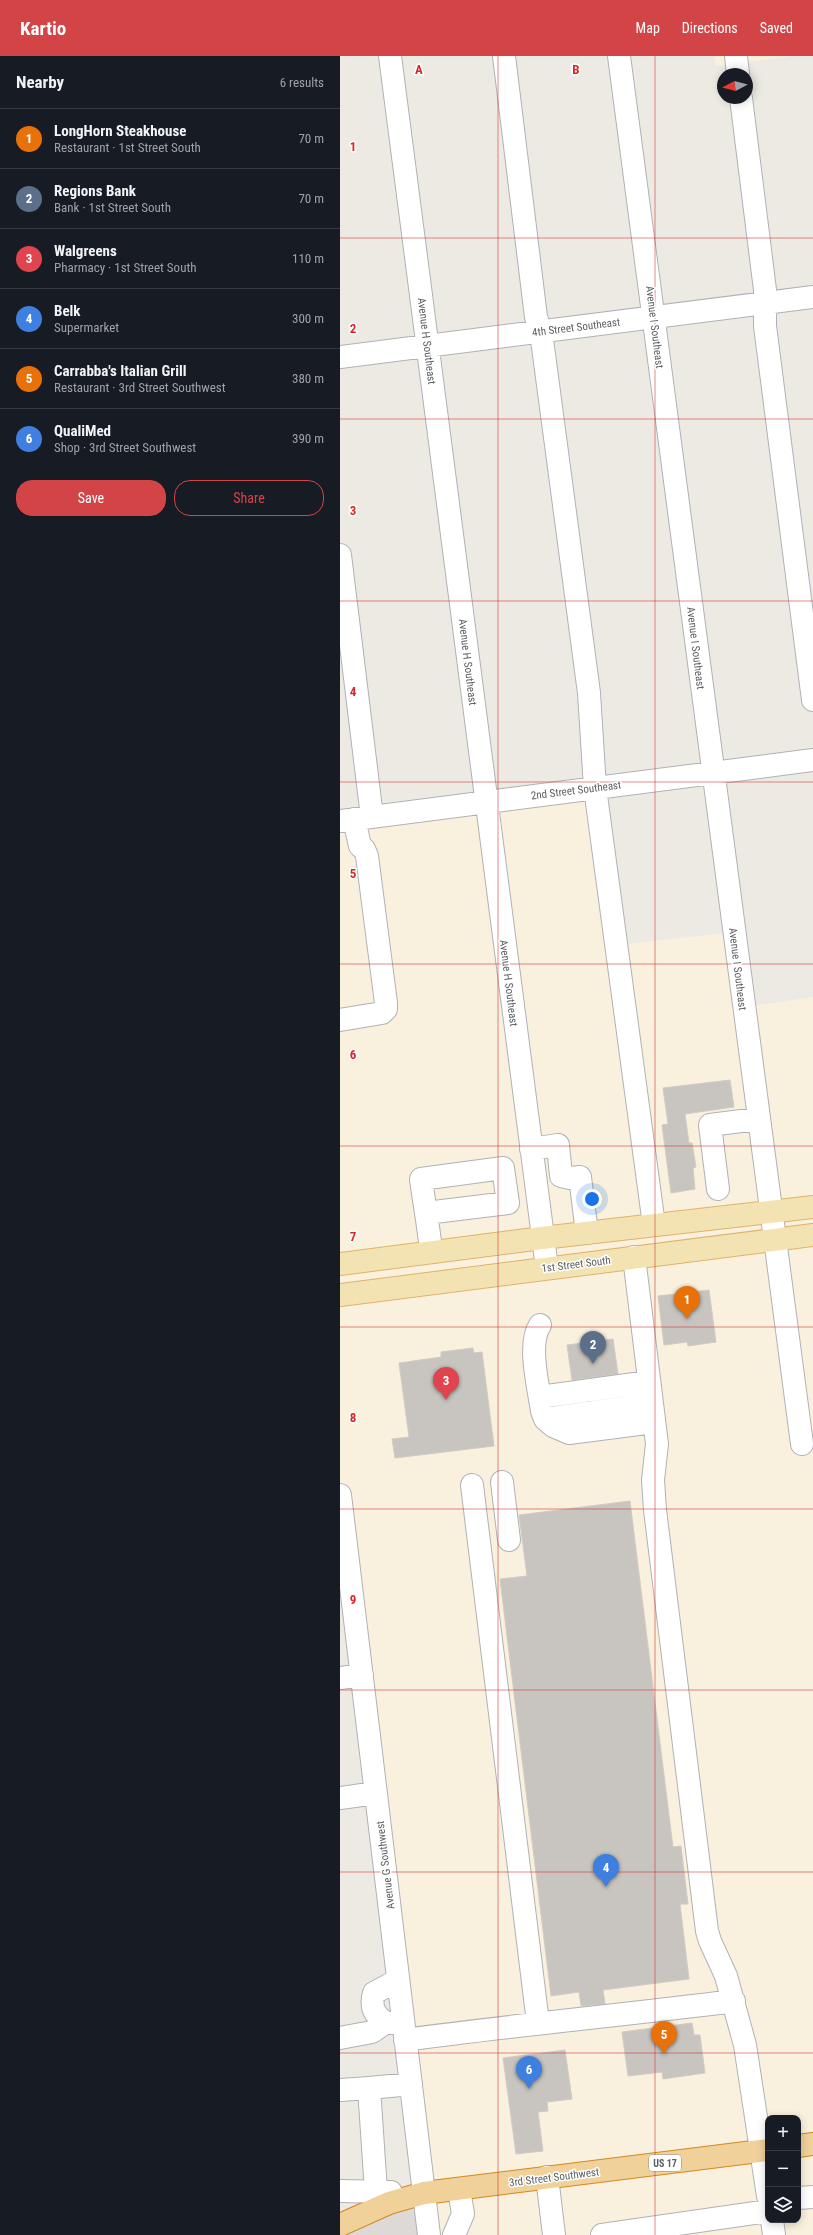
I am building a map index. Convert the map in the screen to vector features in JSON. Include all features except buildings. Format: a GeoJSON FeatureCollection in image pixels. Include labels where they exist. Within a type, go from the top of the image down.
{"type":"FeatureCollection","features":[{"type":"Feature","properties":{"kind":"highway"},"geometry":{"type":"LineString","coordinates":[[801,2146],[813,2144]]}},
{"type":"Feature","properties":{"kind":"highway","name":"3rd Street Southwest"},"geometry":{"type":"LineString","coordinates":[[424,2193],[764,2150]]}},
{"type":"Feature","properties":{"kind":"highway","name":"US 17"},"geometry":{"type":"LineString","coordinates":[[340,2225],[389,2204],[424,2193]]}},
{"type":"Feature","properties":{"kind":"main road"},"geometry":{"type":"LineString","coordinates":[[340,1264],[542,1238],[813,1206]]}},
{"type":"Feature","properties":{"kind":"main road","name":"1st Street South"},"geometry":{"type":"LineString","coordinates":[[340,1295],[813,1235]]}},
{"type":"Feature","properties":{"kind":"street","name":"Avenue H Southeast"},"geometry":{"type":"LineString","coordinates":[[390,56],[547,1268]]}},
{"type":"Feature","properties":{"kind":"street"},"geometry":{"type":"LineString","coordinates":[[504,56],[536,317],[541,332],[589,693],[595,788],[654,1225]]}},
{"type":"Feature","properties":{"kind":"street","name":"Avenue I Southeast"},"geometry":{"type":"LineString","coordinates":[[619,56],[757,1119],[770,1212],[776,1240],[802,1444]]}},
{"type":"Feature","properties":{"kind":"street"},"geometry":{"type":"LineString","coordinates":[[736,56],[737,68]]}},
{"type":"Feature","properties":{"kind":"street"},"geometry":{"type":"LineString","coordinates":[[742,104],[766,303],[765,326],[813,700]]}},
{"type":"Feature","properties":{"kind":"street","name":"4th Street Southeast"},"geometry":{"type":"LineString","coordinates":[[340,357],[813,298]]}},
{"type":"Feature","properties":{"kind":"street"},"geometry":{"type":"LineString","coordinates":[[340,555],[355,819],[360,846],[364,849],[367,856],[386,1003],[386,1009],[382,1013],[340,1020]]}},
{"type":"Feature","properties":{"kind":"street","name":"2nd Street Southeast"},"geometry":{"type":"LineString","coordinates":[[355,819],[813,760]]}},
{"type":"Feature","properties":{"kind":"street"},"geometry":{"type":"LineString","coordinates":[[718,1189],[710,1125],[757,1119]]}},
{"type":"Feature","properties":{"kind":"street"},"geometry":{"type":"LineString","coordinates":[[531,1149],[558,1146],[562,1176],[570,1178],[580,1177],[587,1233]]}},
{"type":"Feature","properties":{"kind":"street"},"geometry":{"type":"LineString","coordinates":[[426,1213],[508,1203],[503,1168],[421,1178],[431,1252]]}},
{"type":"Feature","properties":{"kind":"street"},"geometry":{"type":"LineString","coordinates":[[504,1179],[534,1175]]}},
{"type":"Feature","properties":{"kind":"street"},"geometry":{"type":"LineString","coordinates":[[634,1257],[657,1444],[653,1480],[656,1510],[706,1925],[710,1941],[726,1976],[734,2001],[752,2082],[764,2150],[767,2187]]}},
{"type":"Feature","properties":{"kind":"street"},"geometry":{"type":"LineString","coordinates":[[540,1325],[536,1330],[534,1344],[544,1411]]}},
{"type":"Feature","properties":{"kind":"street"},"geometry":{"type":"LineString","coordinates":[[544,1411],[652,1401]]}},
{"type":"Feature","properties":{"kind":"street"},"geometry":{"type":"LineString","coordinates":[[544,1411],[652,1401]]}},
{"type":"Feature","properties":{"kind":"street"},"geometry":{"type":"LineString","coordinates":[[502,1482],[509,1540]]}},
{"type":"Feature","properties":{"kind":"street"},"geometry":{"type":"LineString","coordinates":[[472,1485],[538,2023]]}},
{"type":"Feature","properties":{"kind":"street","name":"Avenue G Southwest"},"geometry":{"type":"LineString","coordinates":[[340,1495],[345,1576],[362,1675],[398,1980],[398,2028],[411,2084],[429,2235]]}},
{"type":"Feature","properties":{"kind":"street"},"geometry":{"type":"LineString","coordinates":[[340,1678],[362,1675]]}},
{"type":"Feature","properties":{"kind":"street"},"geometry":{"type":"LineString","coordinates":[[340,1798],[376,1793]]}},
{"type":"Feature","properties":{"kind":"street"},"geometry":{"type":"LineString","coordinates":[[398,1980],[374,1993],[371,2003],[373,2010],[398,2028]]}},
{"type":"Feature","properties":{"kind":"street"},"geometry":{"type":"LineString","coordinates":[[340,2038],[398,2028],[555,2023],[734,2001]]}},
{"type":"Feature","properties":{"kind":"street"},"geometry":{"type":"LineString","coordinates":[[340,2090],[411,2084]]}},
{"type":"Feature","properties":{"kind":"street"},"geometry":{"type":"LineString","coordinates":[[369,2088],[376,2191]]}},
{"type":"Feature","properties":{"kind":"street"},"geometry":{"type":"LineString","coordinates":[[547,2177],[554,2235]]}},
{"type":"Feature","properties":{"kind":"street"},"geometry":{"type":"LineString","coordinates":[[454,2235],[462,2214],[459,2189]]}},
{"type":"Feature","properties":{"kind":"street","name":"3rd Street Southwest"},"geometry":{"type":"LineString","coordinates":[[340,2191],[424,2193]]}},
{"type":"Feature","properties":{"kind":"street"},"geometry":{"type":"LineString","coordinates":[[801,2198],[813,2197]]}},
{"type":"Feature","properties":{"kind":"street"},"geometry":{"type":"LineString","coordinates":[[602,2235],[765,2211]]}},
{"type":"Feature","properties":{"kind":"street"},"geometry":{"type":"LineString","coordinates":[[772,2223],[774,2235]]}},
{"type":"Feature","properties":{"kind":"shaded area"},"geometry":{"type":"Polygon","coordinates":[[[714,56],[792,56],[716,66],[714,56]]]}},
{"type":"Feature","properties":{"kind":"shaded area"},"geometry":{"type":"Polygon","coordinates":[[[602,795],[618,945],[724,933],[760,1206],[550,1229],[496,809],[602,795]]]}},
{"type":"Feature","properties":{"kind":"shaded area"},"geometry":{"type":"Polygon","coordinates":[[[478,811],[533,1231],[340,1256],[340,829],[478,811]]]}},
{"type":"Feature","properties":{"kind":"shaded area"},"geometry":{"type":"Polygon","coordinates":[[[813,997],[813,1199],[777,1204],[751,1006],[813,997]]]}},
{"type":"Feature","properties":{"kind":"shaded area"},"geometry":{"type":"Polygon","coordinates":[[[813,1217],[813,2235],[429,2235],[340,1495],[340,1265],[771,1224],[813,1217]]]}},
{"type":"Feature","properties":{"kind":"shaded area"},"geometry":{"type":"Polygon","coordinates":[[[416,2204],[420,2235],[340,2235],[362,2223],[416,2204]]]}},
{"type":"Feature","properties":{"kind":"place","name":"LongHorn Steakhouse"},"geometry":{"type":"Point","coordinates":[687,1319]}},
{"type":"Feature","properties":{"kind":"place","name":"Regions Bank"},"geometry":{"type":"Point","coordinates":[593,1364]}},
{"type":"Feature","properties":{"kind":"place","name":"Walgreens"},"geometry":{"type":"Point","coordinates":[446,1400]}},
{"type":"Feature","properties":{"kind":"place","name":"Belk"},"geometry":{"type":"Point","coordinates":[606,1887]}},
{"type":"Feature","properties":{"kind":"place","name":"Carrabba's Italian Grill"},"geometry":{"type":"Point","coordinates":[664,2054]}},
{"type":"Feature","properties":{"kind":"place","name":"QualiMed"},"geometry":{"type":"Point","coordinates":[529,2089]}}]}
